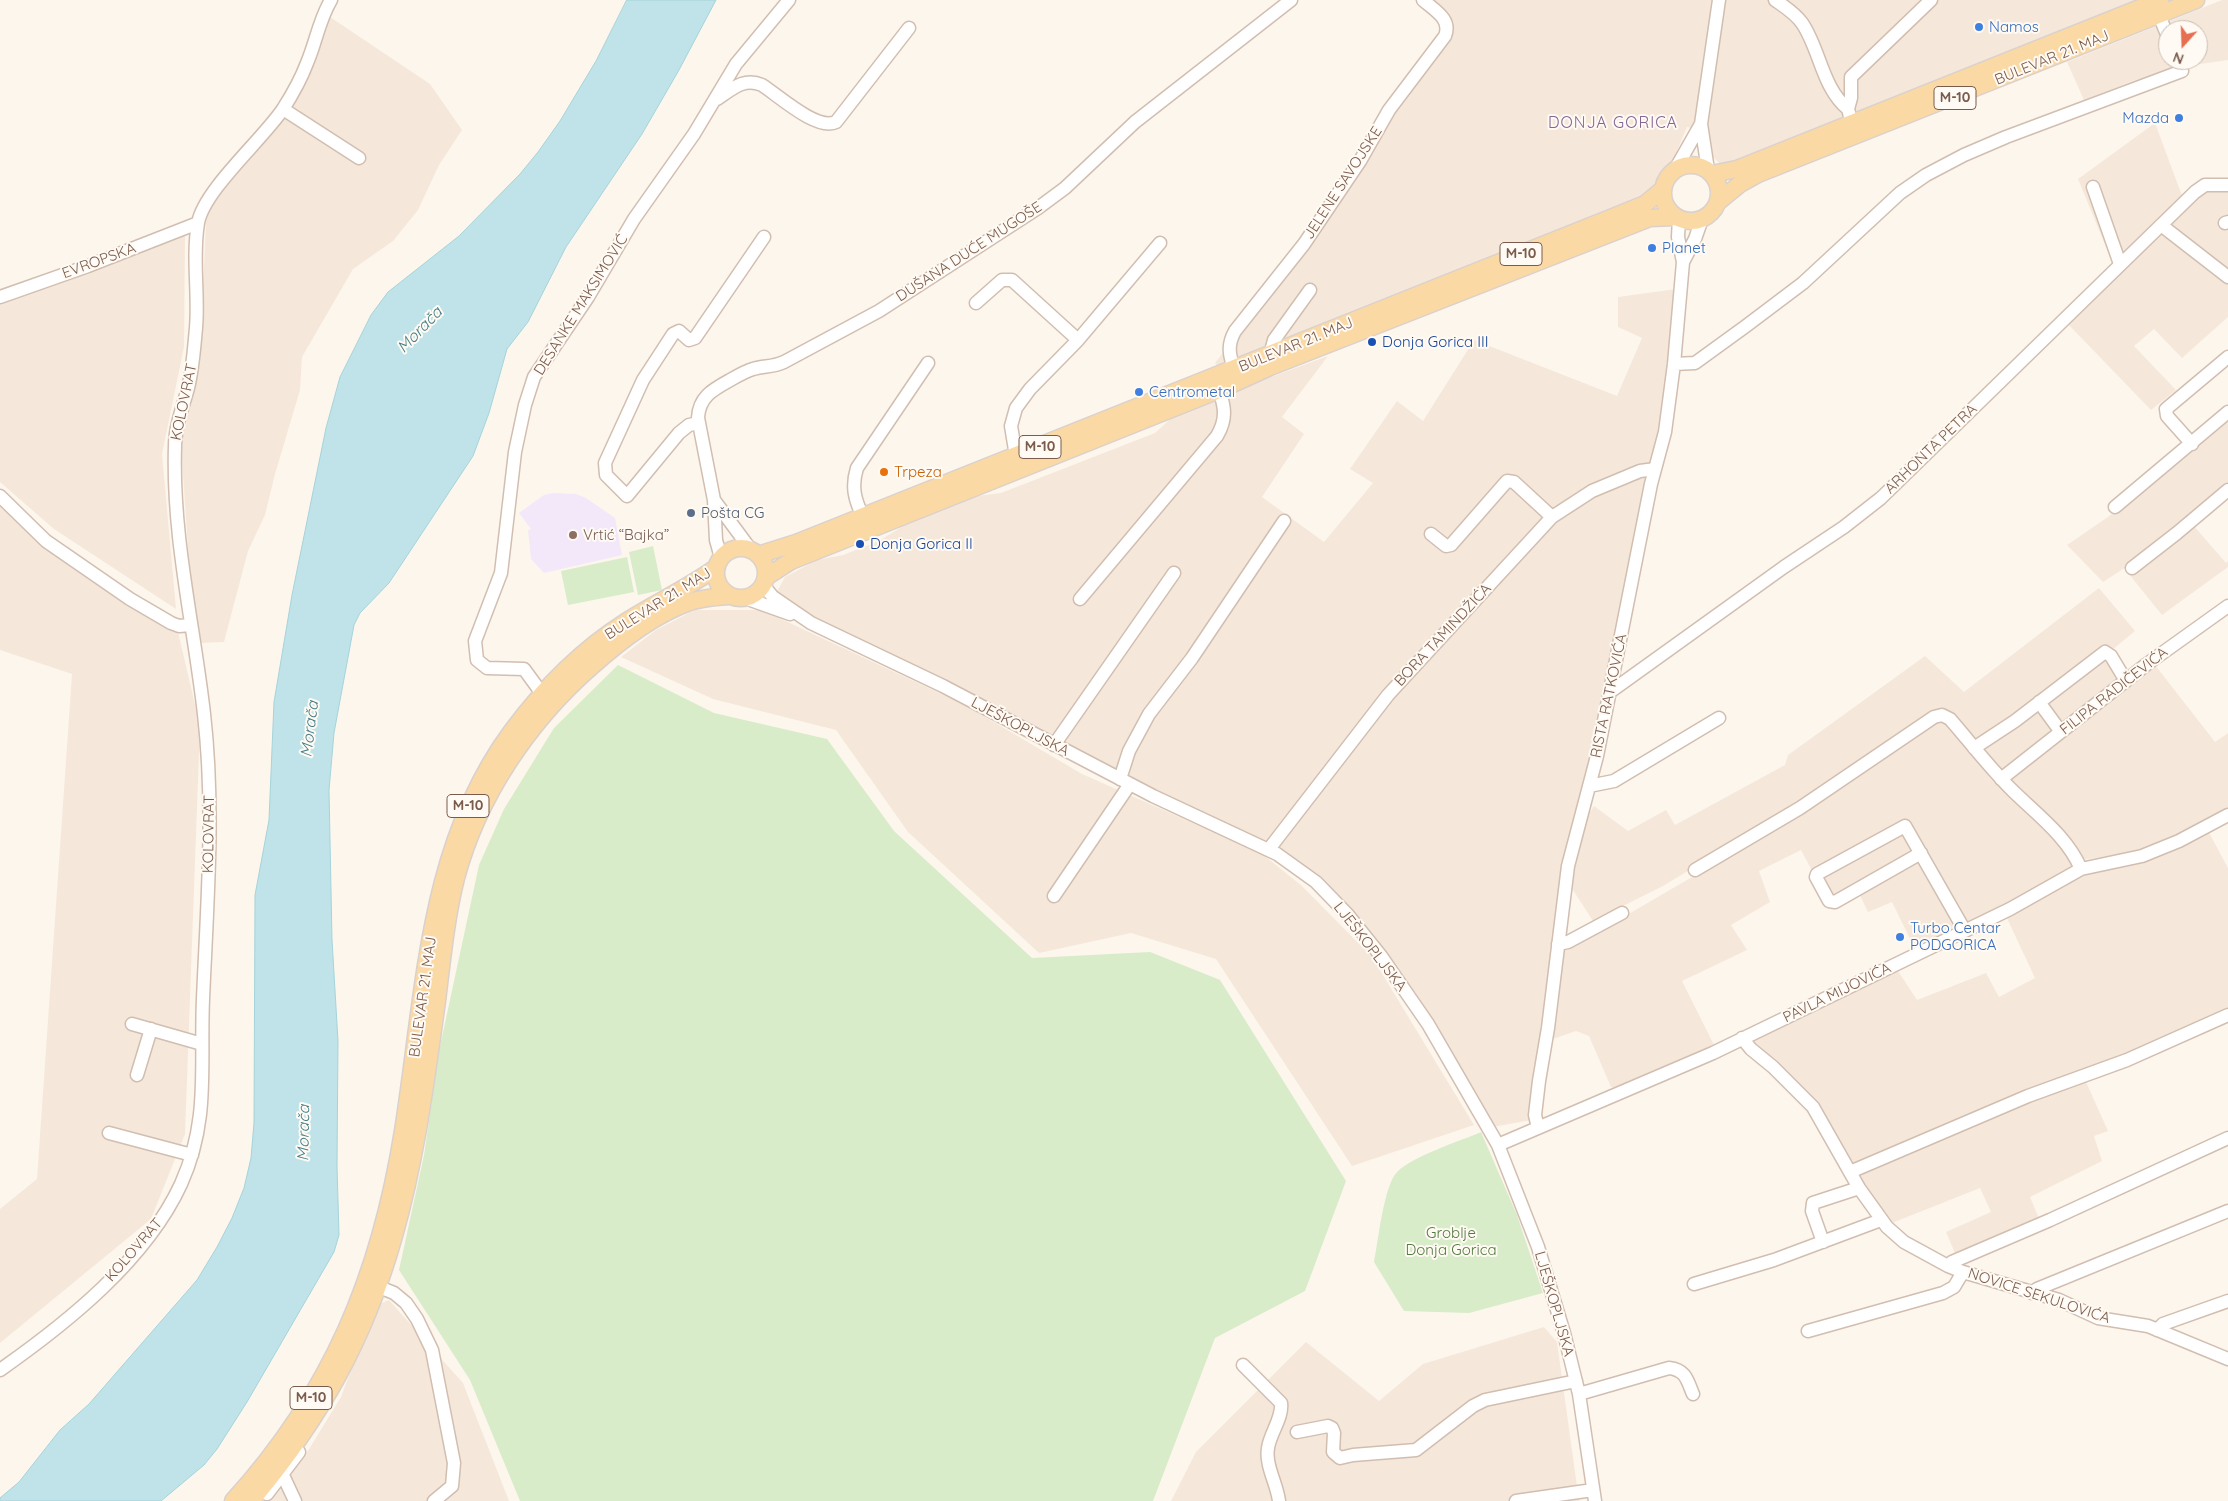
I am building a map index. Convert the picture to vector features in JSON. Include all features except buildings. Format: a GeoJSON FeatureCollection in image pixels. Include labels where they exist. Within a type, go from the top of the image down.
{"type":"FeatureCollection","features":[{"type":"Feature","properties":{"kind":"main road","name":"BULEVAR 21. MAJ"},"geometry":{"type":"LineString","coordinates":[[233,1501],[282,1443],[308,1402],[372,1284],[381,1232],[396,1169],[433,926],[448,858],[464,816],[487,770],[511,733],[562,674],[602,638],[644,610],[691,585],[734,549],[754,552],[796,543],[1235,370],[1614,217],[1644,204],[1662,190],[1667,177],[1676,168],[1689,164],[1702,166],[1710,172],[1732,171],[1850,116],[2159,8],[2196,0]]}},
{"type":"Feature","properties":{"kind":"main road","name":"BULEVAR 21. MAJ"},"geometry":{"type":"LineString","coordinates":[[251,1501],[281,1471],[320,1410],[352,1350],[372,1284],[402,1207],[420,1122],[451,899],[462,860],[484,807],[512,758],[538,721],[570,685],[599,659],[643,627],[678,607],[699,600],[737,597],[759,591],[765,581],[789,562],[1219,390],[1266,369],[1650,218],[1677,218],[1686,221],[1702,218],[1740,184],[1758,174],[2159,8]]}},
{"type":"Feature","properties":{"kind":"main road"},"geometry":{"type":"LineString","coordinates":[[1710,172],[1719,188],[1718,202]]}},
{"type":"Feature","properties":{"kind":"main road"},"geometry":{"type":"LineString","coordinates":[[1662,190],[1666,206],[1677,218]]}},
{"type":"Feature","properties":{"kind":"main road"},"geometry":{"type":"LineString","coordinates":[[754,552],[766,569],[765,581]]}},
{"type":"Feature","properties":{"kind":"main road","name":"BULEVAR 21. MAJ"},"geometry":{"type":"LineString","coordinates":[[719,562],[718,584],[737,597]]}},
{"type":"Feature","properties":{"kind":"street"},"geometry":{"type":"LineString","coordinates":[[198,223],[201,214],[217,188],[283,109],[307,63],[321,19],[331,0]]}},
{"type":"Feature","properties":{"kind":"street","name":"DESANKE MAKSIMOVIĆ"},"geometry":{"type":"LineString","coordinates":[[543,695],[524,669],[487,668],[477,660],[474,650],[480,626],[501,573],[512,469],[525,405],[534,378],[588,297],[634,219],[694,134],[736,64],[789,0]]}},
{"type":"Feature","properties":{"kind":"street","name":"DUŠANA DUĆE MUGOŠE"},"geometry":{"type":"LineString","coordinates":[[719,562],[714,500],[699,424],[699,407],[706,394],[752,369],[773,367],[784,362],[878,311],[1038,208],[1065,188],[1135,122],[1292,0]]}},
{"type":"Feature","properties":{"kind":"street","name":"JELENE SAVOJSKE"},"geometry":{"type":"LineString","coordinates":[[1235,370],[1229,351],[1231,338],[1235,331],[1304,244],[1360,161],[1394,104],[1445,36],[1448,27],[1446,20],[1423,0]]}},
{"type":"Feature","properties":{"kind":"street"},"geometry":{"type":"LineString","coordinates":[[1710,172],[1701,124],[1719,0]]}},
{"type":"Feature","properties":{"kind":"street"},"geometry":{"type":"LineString","coordinates":[[1775,0],[1791,10],[1802,23],[1833,90],[1850,116]]}},
{"type":"Feature","properties":{"kind":"street"},"geometry":{"type":"LineString","coordinates":[[1850,116],[1851,77],[1930,0]]}},
{"type":"Feature","properties":{"kind":"street"},"geometry":{"type":"LineString","coordinates":[[2159,8],[2163,20]]}},
{"type":"Feature","properties":{"kind":"street"},"geometry":{"type":"LineString","coordinates":[[713,102],[738,85],[746,81],[754,81],[762,84],[816,122],[831,125],[836,122],[909,28]]}},
{"type":"Feature","properties":{"kind":"street"},"geometry":{"type":"LineString","coordinates":[[1674,364],[1695,364],[1803,283],[1912,183],[1964,155],[2006,137],[2182,70]]}},
{"type":"Feature","properties":{"kind":"street"},"geometry":{"type":"LineString","coordinates":[[283,109],[359,158]]}},
{"type":"Feature","properties":{"kind":"street"},"geometry":{"type":"LineString","coordinates":[[1676,168],[1701,124]]}},
{"type":"Feature","properties":{"kind":"street","name":"ARHONTA PETRA"},"geometry":{"type":"LineString","coordinates":[[1610,692],[1784,567],[1844,527],[1881,498],[2200,188],[2205,185],[2228,185]]}},
{"type":"Feature","properties":{"kind":"street"},"geometry":{"type":"LineString","coordinates":[[2093,187],[2120,264]]}},
{"type":"Feature","properties":{"kind":"street","name":"RISTA RATKOVIĆA"},"geometry":{"type":"LineString","coordinates":[[1538,1128],[1535,1119],[1539,1081],[1568,866],[1589,786],[1655,469],[1665,432],[1674,364],[1683,262],[1678,237],[1677,218]]}},
{"type":"Feature","properties":{"kind":"street","name":"RISTA RATKOVIĆA"},"geometry":{"type":"LineString","coordinates":[[1683,262],[1695,240],[1702,218]]}},
{"type":"Feature","properties":{"kind":"street","name":"EVROPSKA"},"geometry":{"type":"LineString","coordinates":[[0,297],[88,266],[198,223]]}},
{"type":"Feature","properties":{"kind":"street","name":"KOLOVRAT"},"geometry":{"type":"LineString","coordinates":[[0,1370],[77,1311],[139,1249],[167,1210],[182,1182],[200,1125],[203,1100],[202,1044],[210,824],[204,714],[181,555],[175,446],[176,428],[188,389],[194,355],[198,223]]}},
{"type":"Feature","properties":{"kind":"street"},"geometry":{"type":"LineString","coordinates":[[2161,225],[2228,277]]}},
{"type":"Feature","properties":{"kind":"street"},"geometry":{"type":"LineString","coordinates":[[699,424],[689,425],[679,433],[627,496],[606,475],[605,463],[637,391],[673,334],[680,331],[689,340],[695,338],[764,237]]}},
{"type":"Feature","properties":{"kind":"street"},"geometry":{"type":"LineString","coordinates":[[1016,456],[1011,426],[1016,408],[1030,389],[1078,340],[1160,243]]}},
{"type":"Feature","properties":{"kind":"street"},"geometry":{"type":"LineString","coordinates":[[976,303],[1002,280],[1012,280],[1078,340]]}},
{"type":"Feature","properties":{"kind":"street"},"geometry":{"type":"LineString","coordinates":[[1270,356],[1274,340],[1310,290]]}},
{"type":"Feature","properties":{"kind":"street"},"geometry":{"type":"LineString","coordinates":[[2192,444],[2167,416],[2166,409],[2228,357]]}},
{"type":"Feature","properties":{"kind":"street"},"geometry":{"type":"LineString","coordinates":[[863,517],[854,495],[853,479],[857,468],[928,363]]}},
{"type":"Feature","properties":{"kind":"street"},"geometry":{"type":"LineString","coordinates":[[1080,599],[1217,436],[1224,421],[1225,413],[1219,390]]}},
{"type":"Feature","properties":{"kind":"street"},"geometry":{"type":"LineString","coordinates":[[2116,507],[2228,412]]}},
{"type":"Feature","properties":{"kind":"street","name":"BORA TAMINDŽIĆA"},"geometry":{"type":"LineString","coordinates":[[1269,849],[1388,695],[1552,517],[1592,491],[1640,471],[1655,469]]}},
{"type":"Feature","properties":{"kind":"street"},"geometry":{"type":"LineString","coordinates":[[1431,534],[1446,546],[1450,546],[1507,481],[1514,482],[1552,517]]}},
{"type":"Feature","properties":{"kind":"street"},"geometry":{"type":"LineString","coordinates":[[2132,568],[2178,533],[2228,490]]}},
{"type":"Feature","properties":{"kind":"street"},"geometry":{"type":"LineString","coordinates":[[0,496],[46,541],[130,599],[171,623],[180,626],[190,625]]}},
{"type":"Feature","properties":{"kind":"street","name":"DUŠANA DUĆE MUGOŠE"},"geometry":{"type":"LineString","coordinates":[[714,500],[754,552]]}},
{"type":"Feature","properties":{"kind":"street"},"geometry":{"type":"LineString","coordinates":[[1054,896],[1125,782],[1128,751],[1149,714],[1192,658],[1284,522]]}},
{"type":"Feature","properties":{"kind":"street"},"geometry":{"type":"LineString","coordinates":[[1054,745],[1174,573]]}},
{"type":"Feature","properties":{"kind":"street","name":"LJEŠKOPLJSKA"},"geometry":{"type":"LineString","coordinates":[[765,581],[773,597],[800,617]]}},
{"type":"Feature","properties":{"kind":"street","name":"LJEŠKOPLJSKA"},"geometry":{"type":"LineString","coordinates":[[737,597],[800,617],[943,686],[1125,782],[1269,849],[1293,864],[1316,882],[1348,915],[1368,939],[1428,1024],[1498,1145],[1538,1247],[1564,1333],[1579,1394],[1594,1496]]}},
{"type":"Feature","properties":{"kind":"street","name":"FILIPA RADIČEVIĆA"},"geometry":{"type":"LineString","coordinates":[[2001,779],[2126,681],[2228,606]]}},
{"type":"Feature","properties":{"kind":"street"},"geometry":{"type":"LineString","coordinates":[[1974,748],[2105,652],[2111,656],[2126,681]]}},
{"type":"Feature","properties":{"kind":"street"},"geometry":{"type":"LineString","coordinates":[[2039,702],[2061,732]]}},
{"type":"Feature","properties":{"kind":"street"},"geometry":{"type":"LineString","coordinates":[[1694,870],[1800,808],[1934,717],[1942,715],[1950,719],[2001,779],[2053,829],[2071,851],[2081,869]]}},
{"type":"Feature","properties":{"kind":"street"},"geometry":{"type":"LineString","coordinates":[[1589,786],[1614,781],[1719,718]]}},
{"type":"Feature","properties":{"kind":"street","name":"PAVLA MIJOVIĆA"},"geometry":{"type":"LineString","coordinates":[[1498,1145],[1708,1056],[2010,909],[2081,869],[2142,856],[2179,841],[2228,814]]}},
{"type":"Feature","properties":{"kind":"street"},"geometry":{"type":"LineString","coordinates":[[1921,853],[1835,902],[1829,901],[1816,878],[1817,874],[1905,826],[1921,853],[1965,931]]}},
{"type":"Feature","properties":{"kind":"street"},"geometry":{"type":"LineString","coordinates":[[1558,944],[1568,942],[1622,913]]}},
{"type":"Feature","properties":{"kind":"street"},"geometry":{"type":"LineString","coordinates":[[1850,1172],[2028,1096],[2127,1060],[2228,1015]]}},
{"type":"Feature","properties":{"kind":"street"},"geometry":{"type":"LineString","coordinates":[[132,1024],[202,1044]]}},
{"type":"Feature","properties":{"kind":"street"},"geometry":{"type":"LineString","coordinates":[[137,1075],[151,1030]]}},
{"type":"Feature","properties":{"kind":"street","name":"NOVICE SEKULOVIĆA"},"geometry":{"type":"LineString","coordinates":[[1742,1038],[1750,1049],[1773,1067],[1813,1107],[1859,1188],[1881,1220],[1904,1242],[1963,1272],[2059,1300],[2098,1318],[2140,1324],[2228,1359]]}},
{"type":"Feature","properties":{"kind":"street"},"geometry":{"type":"LineString","coordinates":[[109,1133],[192,1155]]}},
{"type":"Feature","properties":{"kind":"street"},"geometry":{"type":"LineString","coordinates":[[1948,1266],[1954,1261],[2050,1220],[2228,1138]]}},
{"type":"Feature","properties":{"kind":"street"},"geometry":{"type":"LineString","coordinates":[[1823,1242],[1812,1211],[1813,1203],[1859,1188]]}},
{"type":"Feature","properties":{"kind":"street"},"geometry":{"type":"LineString","coordinates":[[2032,1293],[2037,1288],[2228,1211]]}},
{"type":"Feature","properties":{"kind":"street"},"geometry":{"type":"LineString","coordinates":[[1694,1284],[1823,1242],[1881,1220]]}},
{"type":"Feature","properties":{"kind":"street"},"geometry":{"type":"LineString","coordinates":[[1808,1331],[1944,1293],[1954,1287],[1963,1272]]}},
{"type":"Feature","properties":{"kind":"street"},"geometry":{"type":"LineString","coordinates":[[372,1284],[394,1293],[406,1303],[417,1319],[432,1350],[454,1463],[452,1486],[434,1501]]}},
{"type":"Feature","properties":{"kind":"street"},"geometry":{"type":"LineString","coordinates":[[2157,1330],[2163,1324],[2228,1301]]}},
{"type":"Feature","properties":{"kind":"street"},"geometry":{"type":"LineString","coordinates":[[1243,1364],[1281,1403],[1281,1411],[1268,1447],[1278,1501]]}},
{"type":"Feature","properties":{"kind":"street"},"geometry":{"type":"LineString","coordinates":[[1579,1394],[1669,1368],[1679,1369],[1685,1374],[1693,1394]]}},
{"type":"Feature","properties":{"kind":"street"},"geometry":{"type":"LineString","coordinates":[[1298,1432],[1328,1426],[1332,1428],[1334,1433],[1333,1452],[1340,1458],[1365,1453],[1416,1450],[1473,1406],[1484,1400],[1576,1381]]}},
{"type":"Feature","properties":{"kind":"street"},"geometry":{"type":"LineString","coordinates":[[261,1501],[281,1471]]}},
{"type":"Feature","properties":{"kind":"street"},"geometry":{"type":"LineString","coordinates":[[281,1471],[295,1501]]}},
{"type":"Feature","properties":{"kind":"street"},"geometry":{"type":"LineString","coordinates":[[1516,1501],[1594,1496]]}},
{"type":"Feature","properties":{"kind":"shaded area"},"geometry":{"type":"Polygon","coordinates":[[[1423,0],[2147,0],[1851,123],[1721,165],[1709,153],[1707,131],[1687,127],[1674,158],[1647,196],[1220,369],[1215,363],[1317,234],[1390,120],[1454,28],[1423,0]]]}},
{"type":"Feature","properties":{"kind":"shaded area"},"geometry":{"type":"Polygon","coordinates":[[[2222,0],[2228,0],[2228,60],[2208,63],[2208,20],[2172,20],[2222,0]]]}},
{"type":"Feature","properties":{"kind":"shaded area"},"geometry":{"type":"Polygon","coordinates":[[[330,17],[430,84],[462,130],[439,165],[418,210],[393,241],[353,269],[302,357],[300,390],[265,515],[248,551],[224,642],[198,643],[188,548],[181,445],[200,364],[206,220],[213,202],[286,110],[312,67],[330,17]]]}},
{"type":"Feature","properties":{"kind":"shaded area"},"geometry":{"type":"Polygon","coordinates":[[[2158,26],[2158,70],[2170,70],[2130,82],[2084,100],[2067,62],[2158,26]]]}},
{"type":"Feature","properties":{"kind":"shaded area"},"geometry":{"type":"Polygon","coordinates":[[[2155,123],[2184,201],[2113,264],[2078,179],[2155,123]]]}},
{"type":"Feature","properties":{"kind":"shaded area"},"geometry":{"type":"Polygon","coordinates":[[[2209,188],[2228,190],[2228,317],[2182,358],[2154,329],[2134,346],[2176,390],[2151,410],[2065,321],[2167,224],[2209,188]]]}},
{"type":"Feature","properties":{"kind":"shaded area"},"geometry":{"type":"Polygon","coordinates":[[[166,235],[185,235],[184,347],[162,454],[176,609],[54,529],[0,482],[0,300],[166,235]]]}},
{"type":"Feature","properties":{"kind":"shaded area"},"geometry":{"type":"Polygon","coordinates":[[[1676,289],[1664,406],[1607,669],[1593,745],[1558,893],[1531,1120],[1493,1127],[1455,1062],[1318,879],[1132,781],[796,611],[775,595],[785,577],[817,560],[843,555],[879,541],[903,526],[976,496],[1001,493],[1155,433],[1179,411],[1328,356],[1282,417],[1304,434],[1262,497],[1324,542],[1373,483],[1350,469],[1397,401],[1423,421],[1474,340],[1617,396],[1642,338],[1618,327],[1618,297],[1676,289]]]}},
{"type":"Feature","properties":{"kind":"shaded area"},"geometry":{"type":"Polygon","coordinates":[[[2228,417],[2228,485],[2143,556],[2103,582],[2067,545],[2108,517],[2228,417]]]}},
{"type":"Feature","properties":{"kind":"shaded area","name":"Vrtić “Bajka”"},"geometry":{"type":"Polygon","coordinates":[[[553,493],[576,494],[586,498],[615,518],[622,555],[544,573],[531,559],[528,530],[531,529],[519,513],[544,495],[553,493]]]}},
{"type":"Feature","properties":{"kind":"shaded area"},"geometry":{"type":"Polygon","coordinates":[[[0,506],[43,545],[178,632],[200,726],[185,1134],[151,1219],[0,1343],[0,1209],[37,1179],[72,674],[0,650],[0,506]]]}},
{"type":"Feature","properties":{"kind":"shaded area"},"geometry":{"type":"Polygon","coordinates":[[[2193,525],[2226,563],[2228,561],[2228,567],[2162,615],[2128,573],[2193,525]]]}},
{"type":"Feature","properties":{"kind":"shaded area"},"geometry":{"type":"Polygon","coordinates":[[[2099,588],[2135,631],[2106,655],[2127,688],[2155,665],[2215,742],[2228,733],[2228,810],[2201,824],[2138,851],[2083,860],[2057,824],[2048,819],[1938,709],[1805,800],[1663,886],[1593,921],[1571,887],[1580,828],[1594,806],[1628,831],[1666,810],[1675,825],[1785,765],[1788,755],[1925,656],[1964,692],[2099,588]]]}},
{"type":"Feature","properties":{"kind":"shaded area"},"geometry":{"type":"Polygon","coordinates":[[[695,610],[762,610],[965,705],[1082,774],[1261,853],[1302,886],[1372,957],[1474,1125],[1352,1166],[1216,959],[1131,933],[1039,953],[908,832],[836,730],[713,699],[621,657],[656,630],[695,610]]]}},
{"type":"Feature","properties":{"kind":"shaded area"},"geometry":{"type":"Polygon","coordinates":[[[1936,721],[1945,721],[1991,779],[2063,844],[2075,868],[1916,951],[1892,902],[1868,912],[1856,887],[1829,903],[1801,850],[1759,871],[1770,902],[1731,925],[1747,950],[1682,981],[1715,1047],[1620,1090],[1611,1087],[1589,1036],[1576,1031],[1547,1041],[1559,951],[1608,926],[1735,852],[1936,721]]]}},
{"type":"Feature","properties":{"kind":"shaded area"},"geometry":{"type":"Polygon","coordinates":[[[2207,829],[2228,868],[2228,1010],[2082,1073],[2108,1131],[2094,1136],[2102,1161],[2030,1197],[2040,1221],[1957,1258],[1946,1232],[1991,1212],[1980,1188],[1892,1223],[1851,1170],[1813,1103],[1747,1040],[1896,968],[1917,1000],[1986,973],[1999,997],[2035,978],[2006,916],[2085,870],[2207,829]]]}},
{"type":"Feature","properties":{"kind":"shaded area"},"geometry":{"type":"Polygon","coordinates":[[[389,1300],[463,1383],[509,1501],[267,1501],[303,1459],[341,1397],[375,1306],[389,1300]]]}},
{"type":"Feature","properties":{"kind":"shaded area"},"geometry":{"type":"Polygon","coordinates":[[[1544,1327],[1557,1342],[1579,1501],[1171,1501],[1196,1452],[1306,1342],[1379,1401],[1423,1364],[1544,1327]]]}},
{"type":"Feature","properties":{"kind":"green space"},"geometry":{"type":"Polygon","coordinates":[[[653,546],[662,590],[638,595],[629,552],[653,546]]]}},
{"type":"Feature","properties":{"kind":"green space"},"geometry":{"type":"Polygon","coordinates":[[[627,557],[634,592],[568,605],[561,571],[627,557]]]}},
{"type":"Feature","properties":{"kind":"green space"},"geometry":{"type":"Polygon","coordinates":[[[618,665],[714,713],[827,739],[894,831],[1032,958],[1150,952],[1220,980],[1346,1181],[1305,1291],[1215,1338],[1153,1501],[520,1501],[470,1380],[399,1270],[424,1155],[439,1051],[479,865],[504,809],[554,728],[618,665]]]}},
{"type":"Feature","properties":{"kind":"green space","name":"Groblje Donja Gorica"},"geometry":{"type":"Polygon","coordinates":[[[1481,1132],[1517,1215],[1543,1293],[1469,1313],[1404,1311],[1374,1262],[1385,1201],[1392,1179],[1397,1172],[1414,1160],[1481,1132]]]}},
{"type":"Feature","properties":{"kind":"water","name":"Morača"},"geometry":{"type":"Polygon","coordinates":[[[627,0],[716,0],[642,134],[566,247],[528,322],[507,349],[489,413],[473,456],[389,583],[360,613],[354,625],[334,733],[329,790],[332,940],[338,1041],[337,1166],[339,1235],[334,1252],[247,1402],[217,1449],[204,1465],[161,1501],[0,1501],[0,1498],[19,1482],[60,1430],[89,1404],[197,1280],[232,1218],[244,1188],[251,1158],[254,1123],[255,895],[269,820],[274,702],[292,595],[326,428],[340,377],[371,315],[388,292],[459,236],[520,174],[538,152],[560,121],[596,61],[627,0]]]}},
{"type":"Feature","properties":{"kind":"place","name":"Namos"},"geometry":{"type":"Point","coordinates":[1979,27]}},
{"type":"Feature","properties":{"kind":"place","name":"Mazda"},"geometry":{"type":"Point","coordinates":[2179,118]}},
{"type":"Feature","properties":{"kind":"place","name":"Planet"},"geometry":{"type":"Point","coordinates":[1652,248]}},
{"type":"Feature","properties":{"kind":"place","name":"Donja Gorica III"},"geometry":{"type":"Point","coordinates":[1372,342]}},
{"type":"Feature","properties":{"kind":"place","name":"Centrometal"},"geometry":{"type":"Point","coordinates":[1139,392]}},
{"type":"Feature","properties":{"kind":"place","name":"Trpeza"},"geometry":{"type":"Point","coordinates":[884,472]}},
{"type":"Feature","properties":{"kind":"place","name":"Pošta CG"},"geometry":{"type":"Point","coordinates":[691,513]}},
{"type":"Feature","properties":{"kind":"place","name":"Vrtić “Bajka”"},"geometry":{"type":"Point","coordinates":[573,535]}},
{"type":"Feature","properties":{"kind":"place","name":"Donja Gorica II"},"geometry":{"type":"Point","coordinates":[860,544]}},
{"type":"Feature","properties":{"kind":"place","name":"Turbo Centar PODGORICA"},"geometry":{"type":"Point","coordinates":[1900,937]}},
{"type":"Feature","properties":{"kind":"district","name":"DONJA GORICA"},"geometry":{"type":"Point","coordinates":[1613,123]}}]}
